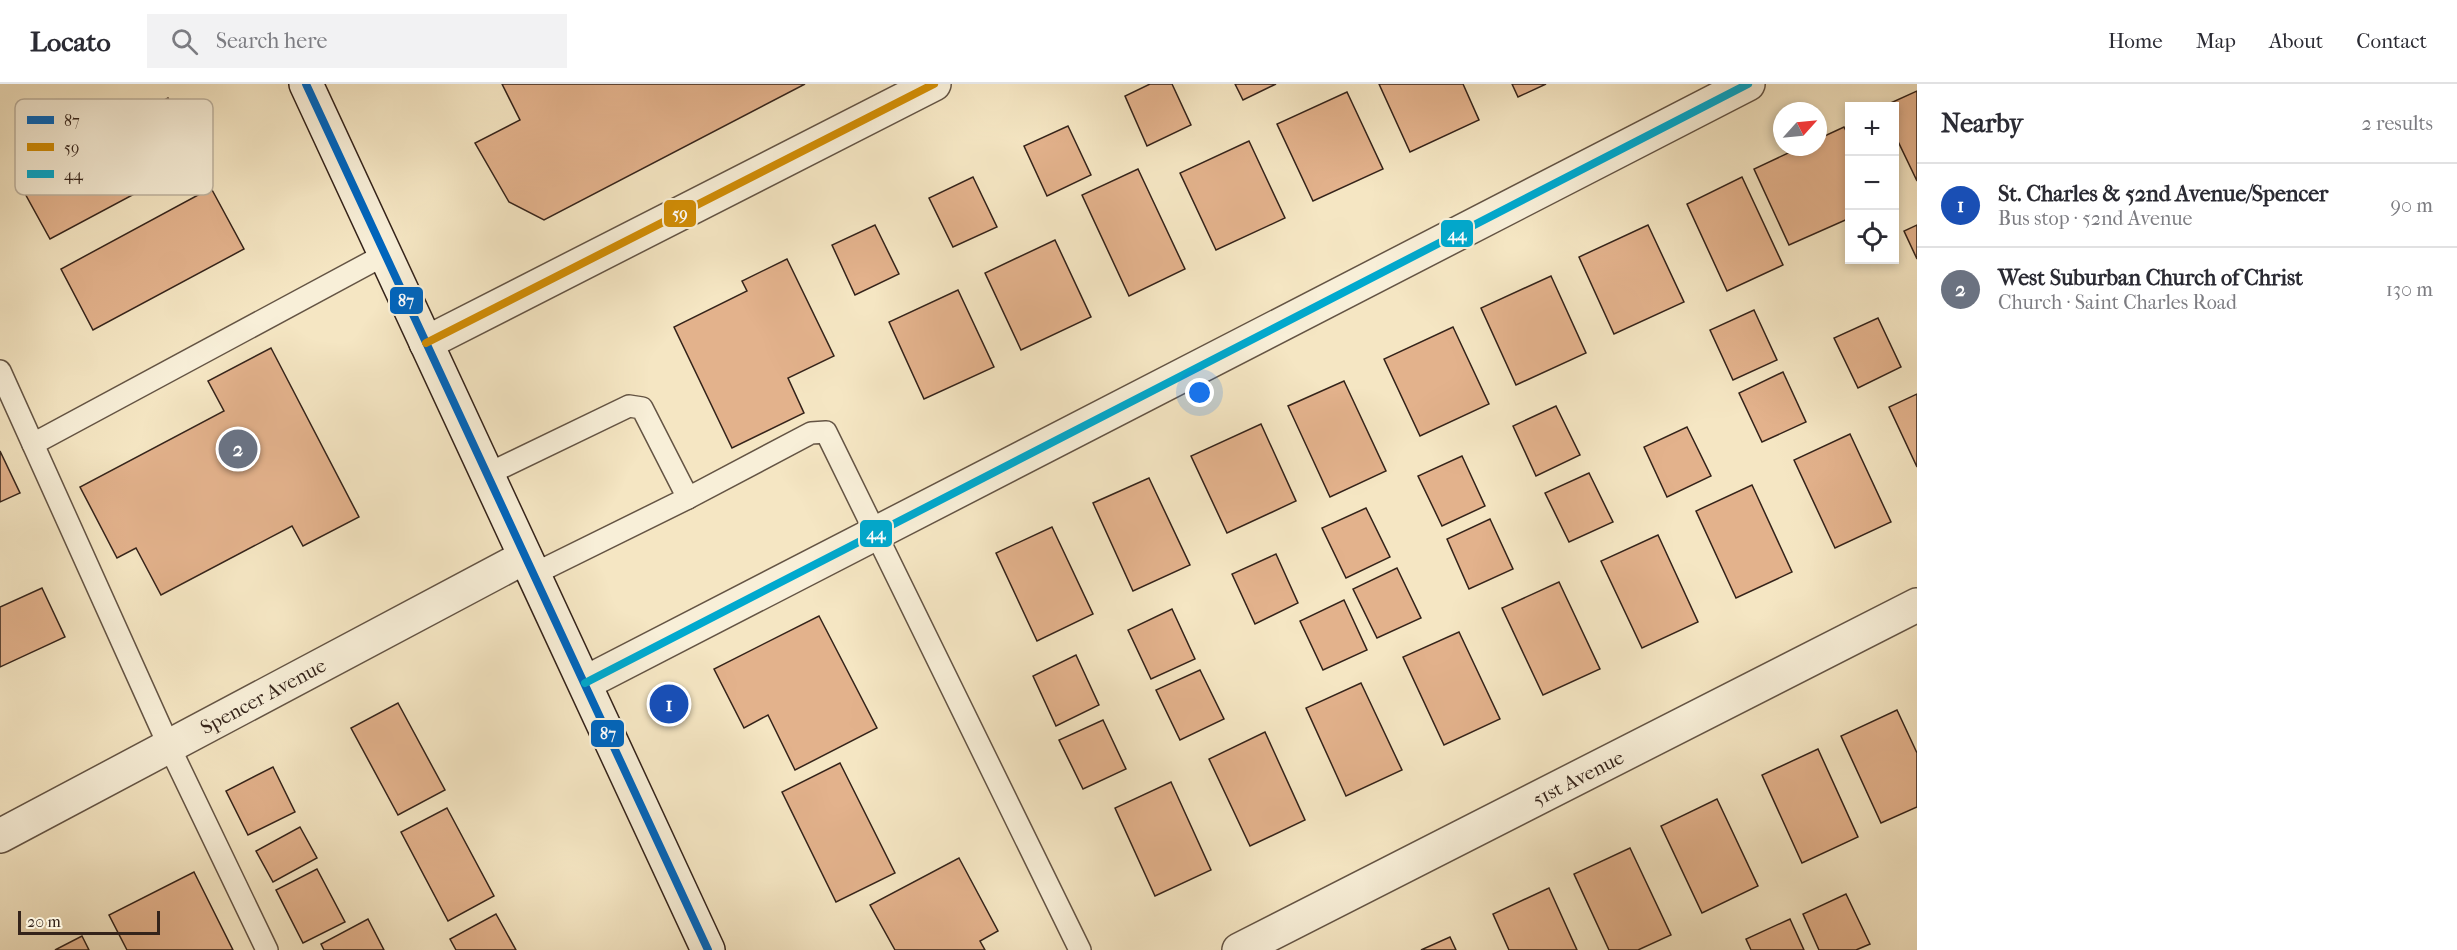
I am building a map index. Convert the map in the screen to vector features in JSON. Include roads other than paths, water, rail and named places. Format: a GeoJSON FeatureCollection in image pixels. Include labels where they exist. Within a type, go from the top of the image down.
{"type":"FeatureCollection","features":[{"type":"Feature","properties":{"kind":"street"},"geometry":{"type":"LineString","coordinates":[[306,84],[708,950]]}},
{"type":"Feature","properties":{"kind":"street"},"geometry":{"type":"LineString","coordinates":[[426,343],[934,84]]}},
{"type":"Feature","properties":{"kind":"street"},"geometry":{"type":"LineString","coordinates":[[585,683],[1748,84]]}},
{"type":"Feature","properties":{"kind":"street","name":"Spencer Avenue"},"geometry":{"type":"LineString","coordinates":[[0,836],[170,746],[530,566]]}},
{"type":"Feature","properties":{"kind":"street","name":"51st Avenue"},"geometry":{"type":"LineString","coordinates":[[1239,950],[1917,605]]}},
{"type":"Feature","properties":{"kind":"lane"},"geometry":{"type":"LineString","coordinates":[[33,444],[386,254]]}},
{"type":"Feature","properties":{"kind":"lane"},"geometry":{"type":"LineString","coordinates":[[0,371],[170,746],[267,950]]}},
{"type":"Feature","properties":{"kind":"lane"},"geometry":{"type":"LineString","coordinates":[[488,474],[629,406],[642,408],[688,498]]}},
{"type":"Feature","properties":{"kind":"lane"},"geometry":{"type":"LineString","coordinates":[[530,566],[688,498],[811,433],[826,432],[1080,950]]}},
{"type":"Feature","properties":{"kind":"place","name":"West Suburban Church of Christ"},"geometry":{"type":"Point","coordinates":[238,449]}},
{"type":"Feature","properties":{"kind":"place","name":"St. Charles & 52nd Avenue/Spencer"},"geometry":{"type":"Point","coordinates":[669,704]}}]}
